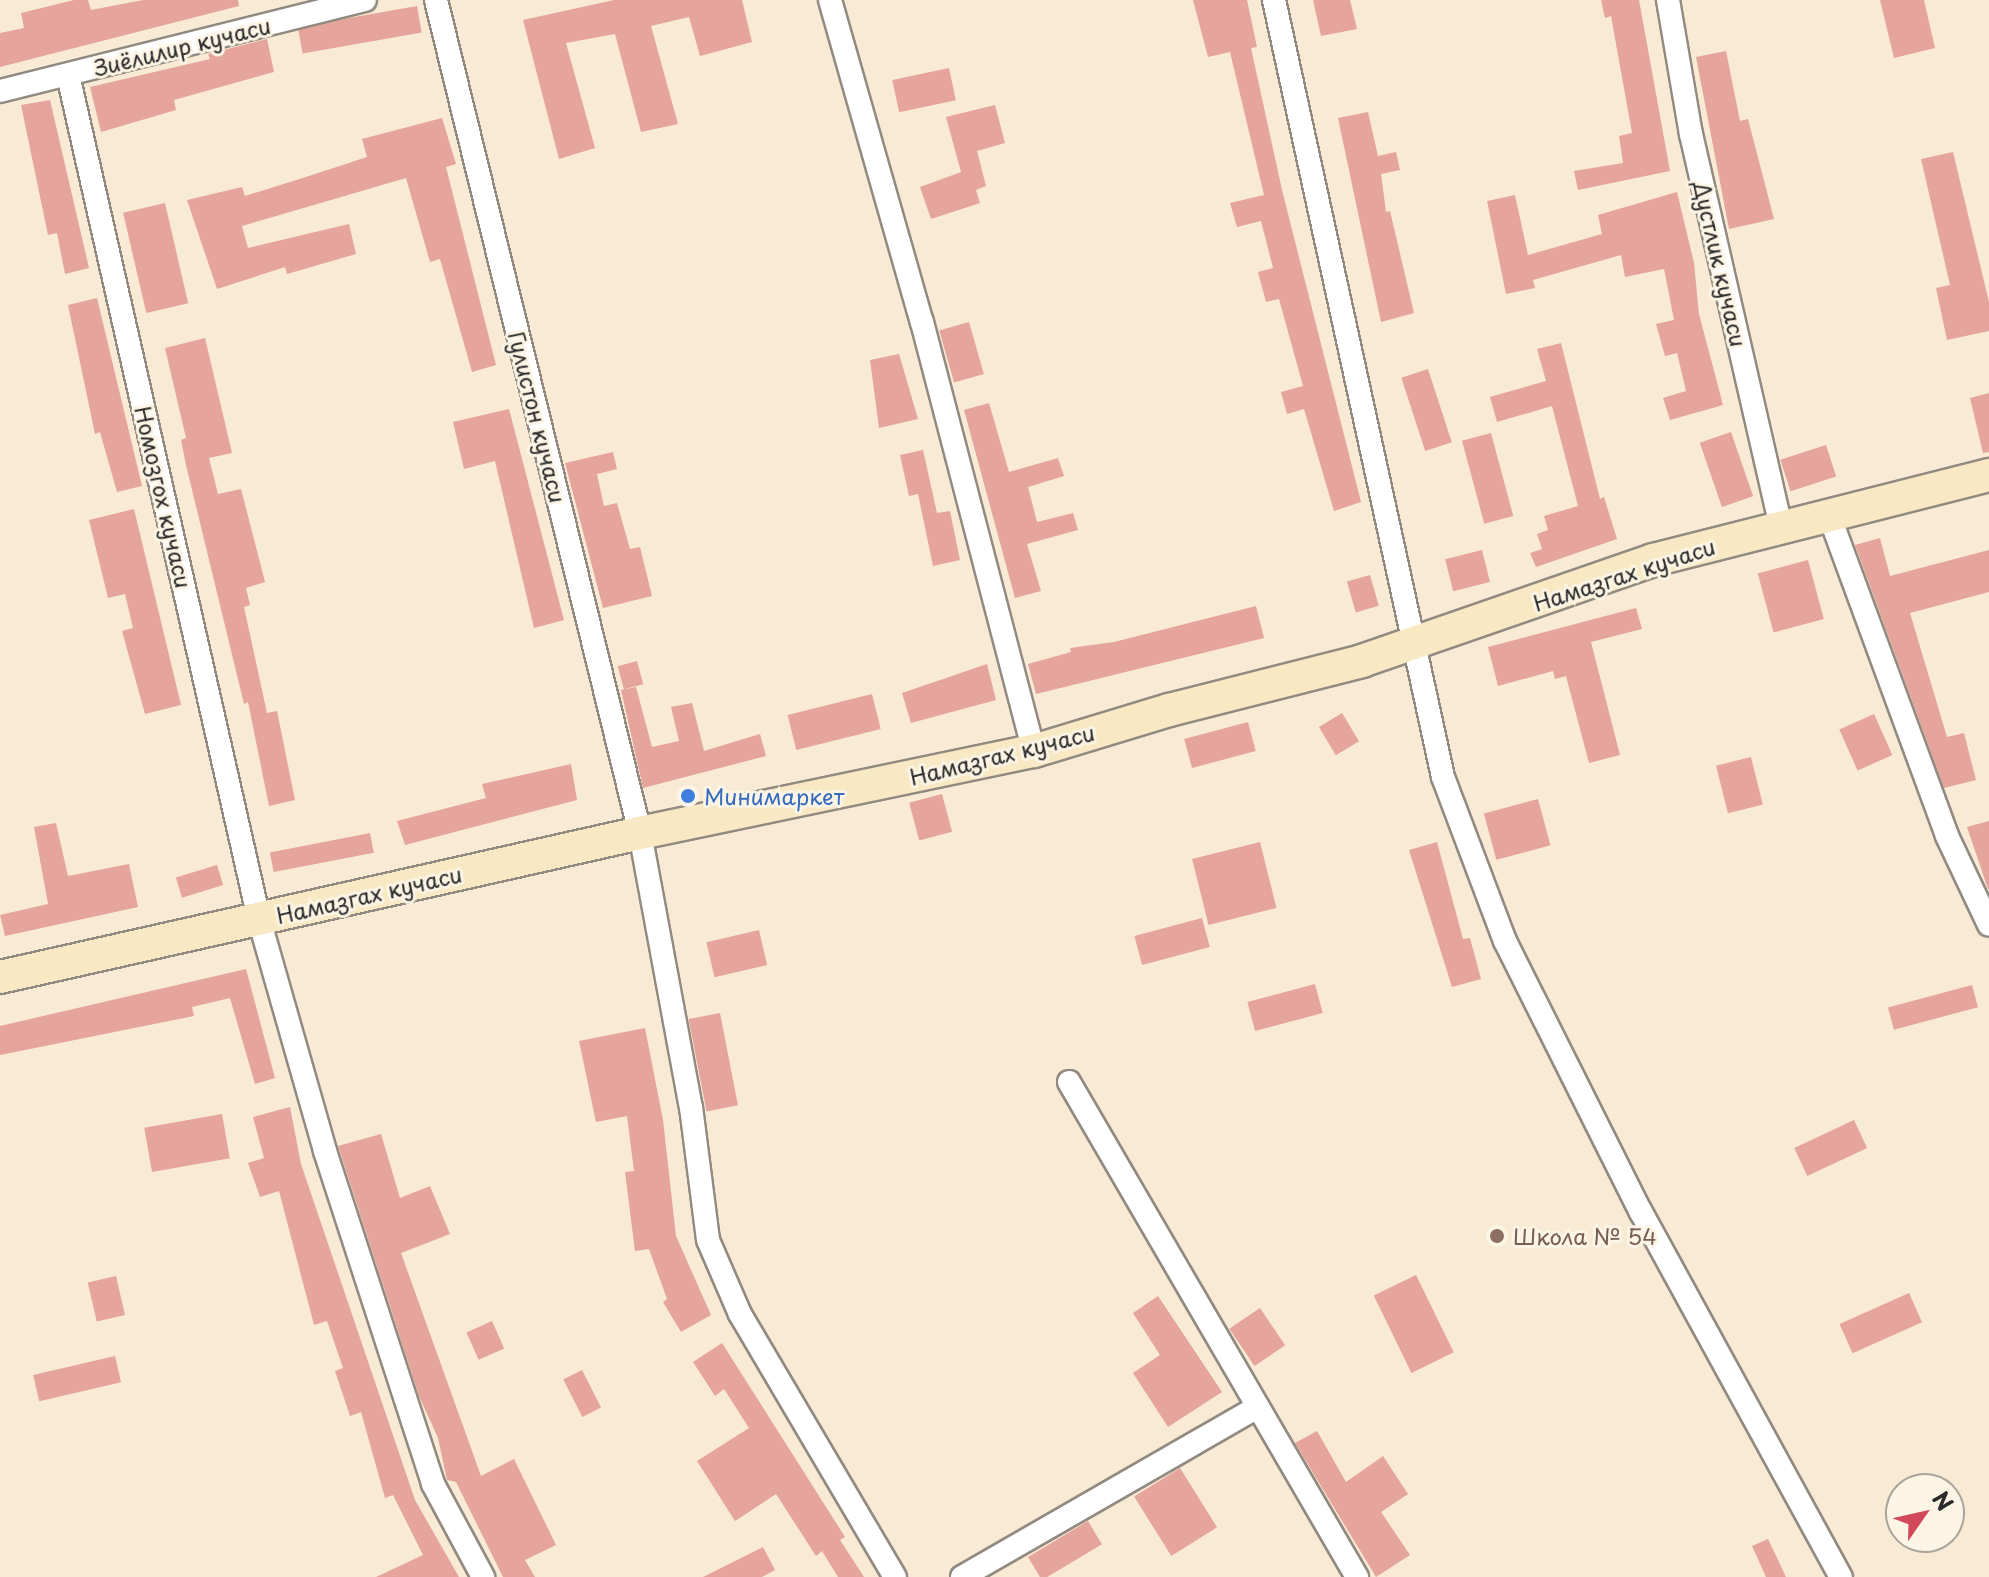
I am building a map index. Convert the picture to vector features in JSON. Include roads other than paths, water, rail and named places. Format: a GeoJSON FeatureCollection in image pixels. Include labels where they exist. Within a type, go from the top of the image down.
{"type":"FeatureCollection","features":[{"type":"Feature","properties":{"kind":"street","name":"Зиёлилир кучаси"},"geometry":{"type":"LineString","coordinates":[[0,91],[365,0]]}},
{"type":"Feature","properties":{"kind":"street","name":"Гулистон кучаси"},"geometry":{"type":"LineString","coordinates":[[436,0],[640,833],[691,1107],[708,1240],[740,1314],[895,1577]]}},
{"type":"Feature","properties":{"kind":"street"},"geometry":{"type":"LineString","coordinates":[[830,0],[922,322],[1034,751]]}},
{"type":"Feature","properties":{"kind":"street"},"geometry":{"type":"LineString","coordinates":[[1274,0],[1443,777],[1505,941],[1641,1212],[1841,1577]]}},
{"type":"Feature","properties":{"kind":"street","name":"Дустлик кучаси"},"geometry":{"type":"LineString","coordinates":[[1668,0],[1691,134],[1781,527]]}},
{"type":"Feature","properties":{"kind":"street","name":"Номозгох кучаси"},"geometry":{"type":"LineString","coordinates":[[68,75],[259,919],[325,1151],[433,1484],[483,1577]]}},
{"type":"Feature","properties":{"kind":"street","name":"Намазгах кучаси"},"geometry":{"type":"LineString","coordinates":[[0,977],[640,833],[1034,751],[1412,644],[1653,560],[1828,512],[1989,475]]}},
{"type":"Feature","properties":{"kind":"street"},"geometry":{"type":"LineString","coordinates":[[1828,512],[1947,836],[1989,925]]}},
{"type":"Feature","properties":{"kind":"street"},"geometry":{"type":"LineString","coordinates":[[1069,1082],[1357,1577]]}},
{"type":"Feature","properties":{"kind":"street"},"geometry":{"type":"LineString","coordinates":[[962,1577],[1258,1407]]}},
{"type":"Feature","properties":{"kind":"place","name":"Минимаркет"},"geometry":{"type":"Point","coordinates":[688,796]}},
{"type":"Feature","properties":{"kind":"place","name":"Школа № 54"},"geometry":{"type":"Point","coordinates":[1497,1236]}}]}
